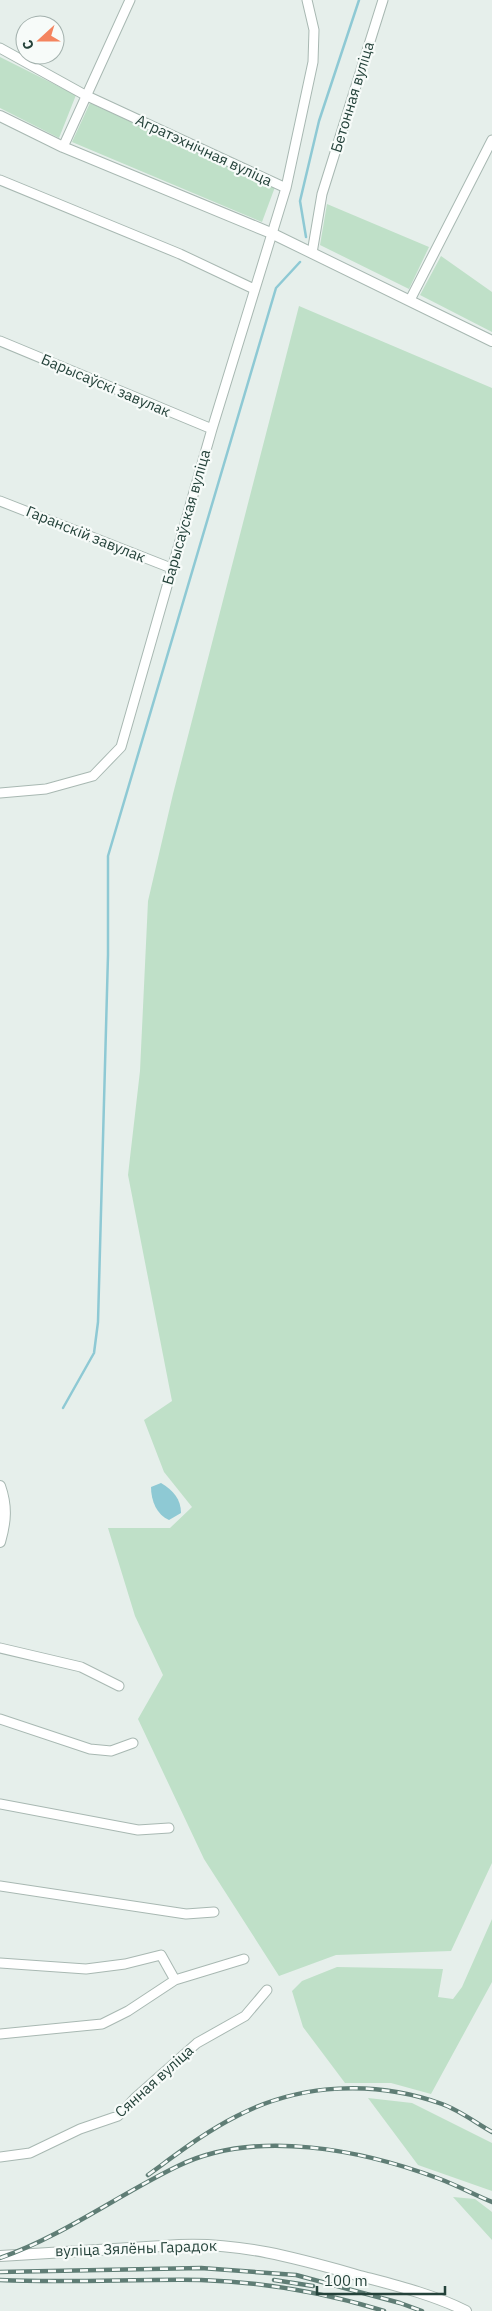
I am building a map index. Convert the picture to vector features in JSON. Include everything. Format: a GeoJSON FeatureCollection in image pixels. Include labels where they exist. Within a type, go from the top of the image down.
{"type":"FeatureCollection","features":[{"type":"Feature","properties":{"kind":"street"},"geometry":{"type":"LineString","coordinates":[[63,147],[85,95],[130,0]]}},
{"type":"Feature","properties":{"kind":"street","name":"Агратэхнічная вуліца"},"geometry":{"type":"LineString","coordinates":[[0,48],[85,95],[286,188],[313,62],[314,30],[307,0]]}},
{"type":"Feature","properties":{"kind":"street","name":"Бетонная вуліца"},"geometry":{"type":"LineString","coordinates":[[312,253],[322,194],[382,0]]}},
{"type":"Feature","properties":{"kind":"street"},"geometry":{"type":"LineString","coordinates":[[0,116],[63,147],[271,233],[492,340]]}},
{"type":"Feature","properties":{"kind":"street"},"geometry":{"type":"LineString","coordinates":[[410,300],[492,140]]}},
{"type":"Feature","properties":{"kind":"street"},"geometry":{"type":"LineString","coordinates":[[0,180],[180,254],[254,289]]}},
{"type":"Feature","properties":{"kind":"street","name":"Барысаўская вуліца"},"geometry":{"type":"LineString","coordinates":[[0,793],[46,789],[93,776],[121,747],[212,429],[286,188]]}},
{"type":"Feature","properties":{"kind":"street","name":"Барысаўскі завулак"},"geometry":{"type":"LineString","coordinates":[[0,340],[212,429]]}},
{"type":"Feature","properties":{"kind":"street","name":"Гаранскій завулак"},"geometry":{"type":"LineString","coordinates":[[0,501],[171,568]]}},
{"type":"Feature","properties":{"kind":"street"},"geometry":{"type":"LineString","coordinates":[[0,1486],[4,1497],[6,1520],[0,1542]]}},
{"type":"Feature","properties":{"kind":"street"},"geometry":{"type":"LineString","coordinates":[[0,1648],[81,1667],[119,1686]]}},
{"type":"Feature","properties":{"kind":"street"},"geometry":{"type":"LineString","coordinates":[[0,1719],[90,1749],[111,1751],[133,1743]]}},
{"type":"Feature","properties":{"kind":"street"},"geometry":{"type":"LineString","coordinates":[[0,1804],[138,1830],[169,1828]]}},
{"type":"Feature","properties":{"kind":"street"},"geometry":{"type":"LineString","coordinates":[[0,1886],[186,1914],[214,1912]]}},
{"type":"Feature","properties":{"kind":"street"},"geometry":{"type":"LineString","coordinates":[[0,1963],[86,1969],[125,1964],[161,1955],[175,1980]]}},
{"type":"Feature","properties":{"kind":"street"},"geometry":{"type":"LineString","coordinates":[[0,2034],[102,2024],[128,2011],[175,1980],[244,1959]]}},
{"type":"Feature","properties":{"kind":"street","name":"Сянная вуліца"},"geometry":{"type":"LineString","coordinates":[[0,2157],[30,2154],[80,2129],[118,2116],[136,2097],[197,2042],[245,2016],[267,1990]]}},
{"type":"Feature","properties":{"kind":"street","name":"вуліца Зялёны Гарадок"},"geometry":{"type":"LineString","coordinates":[[3,2256],[56,2250],[179,2245],[209,2244],[239,2247],[287,2257],[399,2287],[466,2311]]}},
{"type":"Feature","properties":{"kind":"green space"},"geometry":{"type":"Polygon","coordinates":[[[0,57],[76,95],[59,138],[0,108],[0,57]]]}},
{"type":"Feature","properties":{"kind":"green space"},"geometry":{"type":"Polygon","coordinates":[[[90,103],[275,187],[262,222],[72,142],[90,103]]]}},
{"type":"Feature","properties":{"kind":"green space"},"geometry":{"type":"Polygon","coordinates":[[[327,204],[429,247],[409,289],[320,245],[327,204]]]}},
{"type":"Feature","properties":{"kind":"green space"},"geometry":{"type":"Polygon","coordinates":[[[441,256],[492,292],[492,332],[420,295],[441,256]]]}},
{"type":"Feature","properties":{"kind":"green space"},"geometry":{"type":"Polygon","coordinates":[[[299,306],[492,388],[492,1863],[451,1951],[336,1955],[279,1976],[204,1859],[138,1719],[163,1675],[135,1616],[108,1528],[170,1528],[192,1507],[164,1472],[144,1420],[172,1401],[128,1175],[140,1071],[148,901],[173,794],[299,306]]]}},
{"type":"Feature","properties":{"kind":"green space"},"geometry":{"type":"Polygon","coordinates":[[[492,1919],[492,1982],[431,2094],[391,2083],[345,2083],[303,2027],[292,1991],[302,1981],[337,1967],[443,1969],[438,1997],[453,1999],[462,1987],[492,1919]]]}},
{"type":"Feature","properties":{"kind":"green space"},"geometry":{"type":"Polygon","coordinates":[[[368,2098],[412,2103],[492,2143],[492,2191],[418,2165],[368,2098]]]}},
{"type":"Feature","properties":{"kind":"green space"},"geometry":{"type":"Polygon","coordinates":[[[453,2197],[475,2199],[492,2212],[492,2240],[453,2197]]]}},
{"type":"Feature","properties":{"kind":"water"},"geometry":{"type":"Polygon","coordinates":[[[161,1483],[176,1495],[180,1503],[181,1513],[169,1520],[161,1515],[155,1507],[152,1497],[151,1487],[161,1483]]]}},
{"type":"Feature","properties":{"kind":"waterway"},"geometry":{"type":"LineString","coordinates":[[306,237],[300,201],[319,121],[359,0]]}},
{"type":"Feature","properties":{"kind":"waterway"},"geometry":{"type":"LineString","coordinates":[[63,1408],[94,1353],[98,1322],[108,955],[108,856],[276,288],[300,262]]}},
{"type":"Feature","properties":{"kind":"railway"},"geometry":{"type":"LineString","coordinates":[[148,2175],[180,2151],[225,2122],[261,2105],[312,2091],[365,2089],[417,2096],[442,2104],[461,2113],[492,2132]]}},
{"type":"Feature","properties":{"kind":"railway"},"geometry":{"type":"LineString","coordinates":[[0,2258],[68,2227],[178,2166],[208,2154],[241,2148],[274,2146],[309,2147],[377,2159],[440,2179],[492,2202]]}},
{"type":"Feature","properties":{"kind":"railway"},"geometry":{"type":"LineString","coordinates":[[0,2272],[201,2268],[296,2275],[400,2303],[422,2311]]}},
{"type":"Feature","properties":{"kind":"railway"},"geometry":{"type":"LineString","coordinates":[[0,2280],[224,2281],[317,2294],[384,2311]]}},
{"type":"Feature","properties":{"kind":"railway"},"geometry":{"type":"LineString","coordinates":[[274,2280],[313,2286]]}}]}
